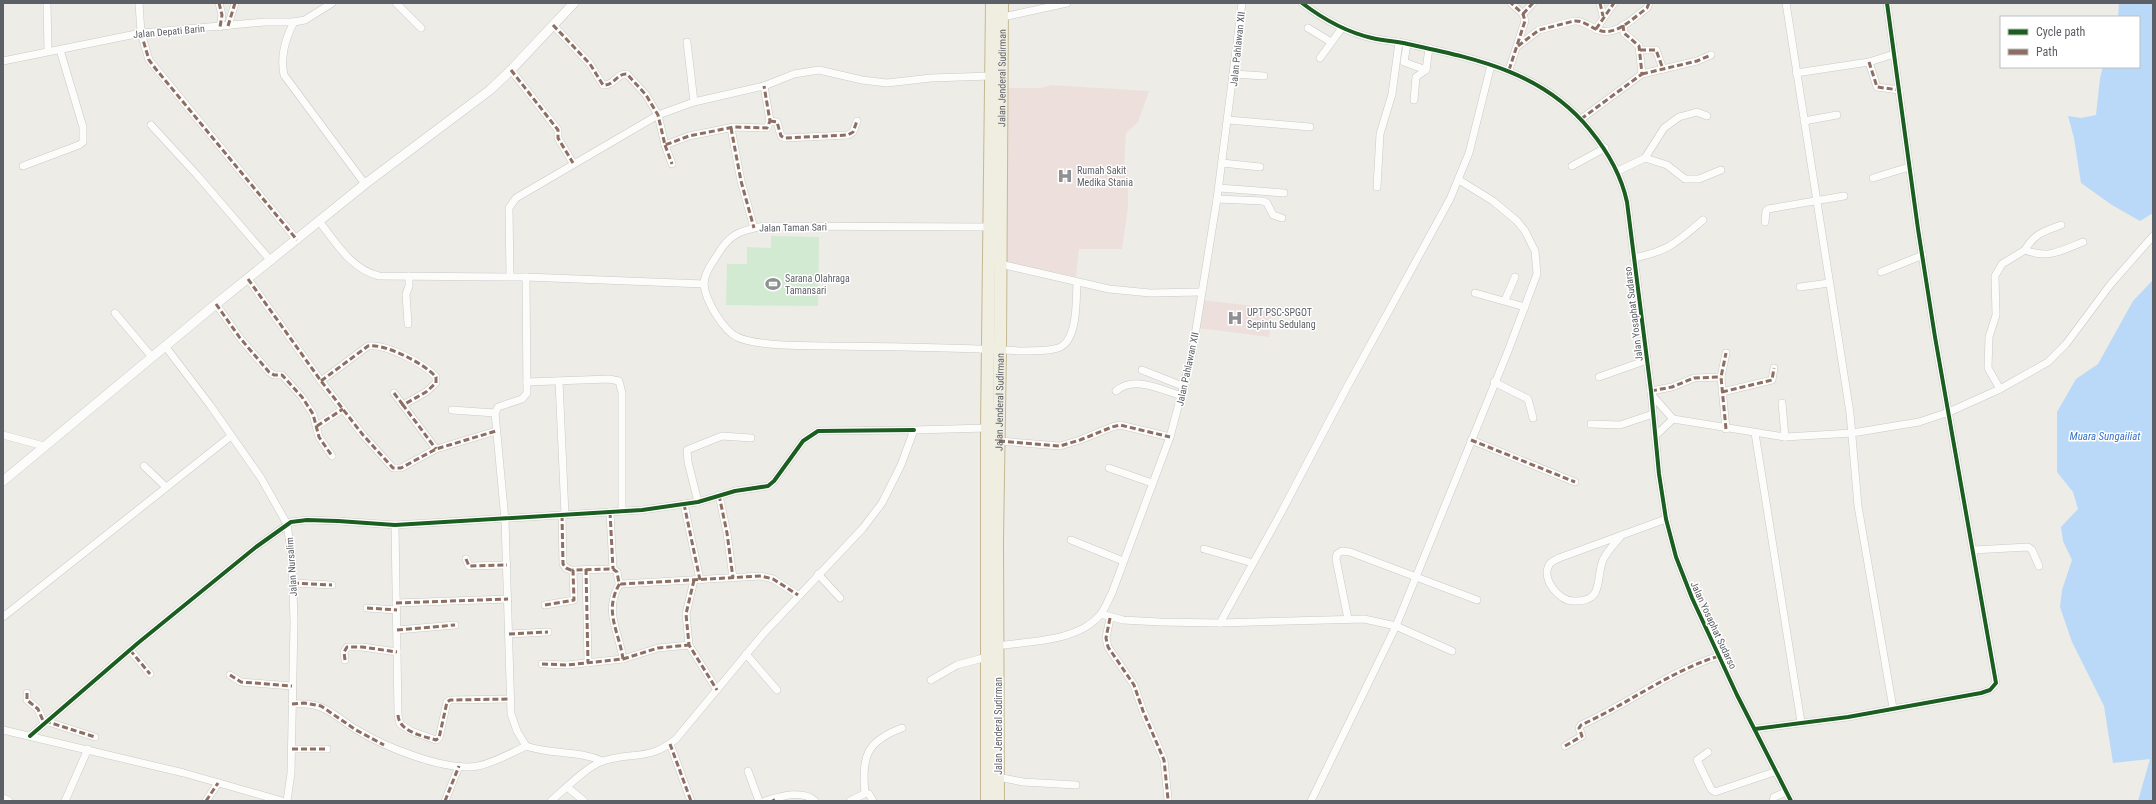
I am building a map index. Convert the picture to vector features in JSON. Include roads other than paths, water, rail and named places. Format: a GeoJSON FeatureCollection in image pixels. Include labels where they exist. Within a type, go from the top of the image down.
{"type":"FeatureCollection","features":[{"type":"Feature","properties":{"kind":"highway","name":"Jalan Jenderal Sudirman"},"geometry":{"type":"LineString","coordinates":[[987,801],[997,646],[999,442],[990,228],[992,3]]}},
{"type":"Feature","properties":{"kind":"highway","name":"Jalan Jenderal Sudirman"},"geometry":{"type":"LineString","coordinates":[[998,801],[998,777],[993,707],[987,657],[987,428],[1000,264],[1002,3]]}},
{"type":"Feature","properties":{"kind":"main road"},"geometry":{"type":"LineString","coordinates":[[3,481],[216,304],[365,184],[490,90],[511,70],[574,3]]}},
{"type":"Feature","properties":{"kind":"street"},"geometry":{"type":"LineString","coordinates":[[47,3],[48,51]]}},
{"type":"Feature","properties":{"kind":"street"},"geometry":{"type":"LineString","coordinates":[[139,3],[141,33],[150,60],[155,68],[297,240]]}},
{"type":"Feature","properties":{"kind":"street"},"geometry":{"type":"LineString","coordinates":[[219,3],[222,15],[220,27]]}},
{"type":"Feature","properties":{"kind":"street"},"geometry":{"type":"LineString","coordinates":[[229,24],[235,3]]}},
{"type":"Feature","properties":{"kind":"street","name":"Jalan Depati Barin"},"geometry":{"type":"LineString","coordinates":[[3,60],[141,33],[220,27],[229,24],[294,22],[305,20],[332,3]]}},
{"type":"Feature","properties":{"kind":"street"},"geometry":{"type":"LineString","coordinates":[[396,3],[421,28]]}},
{"type":"Feature","properties":{"kind":"street"},"geometry":{"type":"LineString","coordinates":[[1002,17],[1067,3]]}},
{"type":"Feature","properties":{"kind":"street","name":"Jalan Pahlawan XII"},"geometry":{"type":"LineString","coordinates":[[997,646],[1068,634],[1088,625],[1101,614],[1112,593],[1170,436],[1185,388],[1192,354],[1219,188],[1242,3]]}},
{"type":"Feature","properties":{"kind":"street","name":"Jalan Yosaphat Sudarso"},"geometry":{"type":"LineString","coordinates":[[1302,3],[1342,28],[1374,38],[1429,48],[1509,70],[1542,88],[1570,108],[1581,118],[1604,148],[1618,171],[1628,202],[1666,519],[1676,557],[1713,658],[1755,729],[1770,774],[1786,792],[1791,801]]}},
{"type":"Feature","properties":{"kind":"street"},"geometry":{"type":"LineString","coordinates":[[1509,70],[1525,24],[1522,14],[1511,3]]}},
{"type":"Feature","properties":{"kind":"street"},"geometry":{"type":"LineString","coordinates":[[1522,14],[1533,3]]}},
{"type":"Feature","properties":{"kind":"street"},"geometry":{"type":"LineString","coordinates":[[1600,3],[1603,16]]}},
{"type":"Feature","properties":{"kind":"street"},"geometry":{"type":"LineString","coordinates":[[1596,29],[1603,16],[1614,3]]}},
{"type":"Feature","properties":{"kind":"street"},"geometry":{"type":"LineString","coordinates":[[1518,46],[1539,30],[1572,21],[1580,21],[1596,29],[1610,32],[1623,25],[1647,8],[1649,3]]}},
{"type":"Feature","properties":{"kind":"street"},"geometry":{"type":"LineString","coordinates":[[1786,3],[1852,433],[1858,506],[1893,708]]}},
{"type":"Feature","properties":{"kind":"street"},"geometry":{"type":"LineString","coordinates":[[1755,729],[1981,693],[1990,690],[1996,684],[1992,651],[1948,412],[1923,255],[1887,3]]}},
{"type":"Feature","properties":{"kind":"street"},"geometry":{"type":"LineString","coordinates":[[222,15],[229,24]]}},
{"type":"Feature","properties":{"kind":"street"},"geometry":{"type":"LineString","coordinates":[[294,22],[286,38],[282,58],[284,75],[365,184]]}},
{"type":"Feature","properties":{"kind":"street"},"geometry":{"type":"LineString","coordinates":[[553,25],[590,64],[602,84],[608,85],[620,75],[626,74],[646,95],[658,115],[665,145],[672,164]]}},
{"type":"Feature","properties":{"kind":"street"},"geometry":{"type":"LineString","coordinates":[[1623,25],[1624,33],[1638,44],[1642,74]]}},
{"type":"Feature","properties":{"kind":"street"},"geometry":{"type":"LineString","coordinates":[[1308,28],[1331,42]]}},
{"type":"Feature","properties":{"kind":"street"},"geometry":{"type":"LineString","coordinates":[[1320,58],[1342,28]]}},
{"type":"Feature","properties":{"kind":"street"},"geometry":{"type":"LineString","coordinates":[[687,42],[694,102]]}},
{"type":"Feature","properties":{"kind":"street"},"geometry":{"type":"LineString","coordinates":[[1377,187],[1380,134],[1392,94],[1399,42]]}},
{"type":"Feature","properties":{"kind":"street"},"geometry":{"type":"LineString","coordinates":[[1407,44],[1404,62],[1426,70]]}},
{"type":"Feature","properties":{"kind":"street"},"geometry":{"type":"LineString","coordinates":[[1426,70],[1429,48]]}},
{"type":"Feature","properties":{"kind":"street"},"geometry":{"type":"LineString","coordinates":[[23,166],[79,145],[83,142],[83,126],[60,50]]}},
{"type":"Feature","properties":{"kind":"street"},"geometry":{"type":"LineString","coordinates":[[1640,50],[1656,50],[1663,69]]}},
{"type":"Feature","properties":{"kind":"street"},"geometry":{"type":"LineString","coordinates":[[1796,73],[1869,62],[1894,54]]}},
{"type":"Feature","properties":{"kind":"street"},"geometry":{"type":"LineString","coordinates":[[1581,118],[1642,74],[1697,61],[1711,55]]}},
{"type":"Feature","properties":{"kind":"street"},"geometry":{"type":"LineString","coordinates":[[1869,62],[1877,87],[1899,90]]}},
{"type":"Feature","properties":{"kind":"street"},"geometry":{"type":"LineString","coordinates":[[1220,623],[1459,180],[1471,147],[1491,65]]}},
{"type":"Feature","properties":{"kind":"street"},"geometry":{"type":"LineString","coordinates":[[511,70],[558,130],[558,138],[573,163]]}},
{"type":"Feature","properties":{"kind":"street"},"geometry":{"type":"LineString","coordinates":[[510,276],[509,213],[511,204],[519,196],[573,163],[658,115],[694,102],[764,86],[794,74],[820,70],[874,82],[991,76]]}},
{"type":"Feature","properties":{"kind":"street"},"geometry":{"type":"LineString","coordinates":[[1414,100],[1416,76],[1426,70]]}},
{"type":"Feature","properties":{"kind":"street"},"geometry":{"type":"LineString","coordinates":[[1234,74],[1264,76]]}},
{"type":"Feature","properties":{"kind":"street"},"geometry":{"type":"LineString","coordinates":[[665,145],[689,136],[731,128],[767,128],[770,121],[764,86]]}},
{"type":"Feature","properties":{"kind":"street"},"geometry":{"type":"LineString","coordinates":[[1618,171],[1645,158],[1664,128],[1670,123],[1690,113],[1697,112],[1707,116]]}},
{"type":"Feature","properties":{"kind":"street"},"geometry":{"type":"LineString","coordinates":[[1804,121],[1837,115]]}},
{"type":"Feature","properties":{"kind":"street"},"geometry":{"type":"LineString","coordinates":[[1228,120],[1310,127]]}},
{"type":"Feature","properties":{"kind":"street"},"geometry":{"type":"LineString","coordinates":[[770,121],[778,123],[781,136],[785,138],[848,134],[853,132],[857,121]]}},
{"type":"Feature","properties":{"kind":"street"},"geometry":{"type":"LineString","coordinates":[[151,125],[197,175],[271,261]]}},
{"type":"Feature","properties":{"kind":"street"},"geometry":{"type":"LineString","coordinates":[[731,128],[741,181],[754,228]]}},
{"type":"Feature","properties":{"kind":"street"},"geometry":{"type":"LineString","coordinates":[[1572,166],[1604,148]]}},
{"type":"Feature","properties":{"kind":"street"},"geometry":{"type":"LineString","coordinates":[[1645,158],[1665,164],[1685,179],[1699,180],[1721,170]]}},
{"type":"Feature","properties":{"kind":"street"},"geometry":{"type":"LineString","coordinates":[[1222,163],[1260,167]]}},
{"type":"Feature","properties":{"kind":"street"},"geometry":{"type":"LineString","coordinates":[[1873,178],[1910,166]]}},
{"type":"Feature","properties":{"kind":"street"},"geometry":{"type":"LineString","coordinates":[[1312,799],[1396,626],[1525,307],[1537,269],[1535,251],[1530,238],[1517,221],[1459,180]]}},
{"type":"Feature","properties":{"kind":"street"},"geometry":{"type":"LineString","coordinates":[[1219,188],[1284,193]]}},
{"type":"Feature","properties":{"kind":"street"},"geometry":{"type":"LineString","coordinates":[[1765,222],[1766,211],[1768,209],[1844,196]]}},
{"type":"Feature","properties":{"kind":"street"},"geometry":{"type":"LineString","coordinates":[[1217,199],[1265,201],[1273,215],[1282,218]]}},
{"type":"Feature","properties":{"kind":"street"},"geometry":{"type":"LineString","coordinates":[[1634,258],[1661,252],[1675,244],[1704,220]]}},
{"type":"Feature","properties":{"kind":"street"},"geometry":{"type":"LineString","coordinates":[[319,221],[347,257],[365,272],[378,276],[510,276],[704,284],[707,295],[720,322],[737,337],[750,341],[803,345],[1045,350],[1059,348],[1067,343],[1072,334],[1076,283]]}},
{"type":"Feature","properties":{"kind":"street"},"geometry":{"type":"LineString","coordinates":[[2000,389],[1988,368],[1989,337],[1996,315],[1994,284],[1995,276],[2002,264],[2025,250],[2033,237],[2040,232],[2061,225]]}},
{"type":"Feature","properties":{"kind":"street","name":"Jalan Taman Sari"},"geometry":{"type":"LineString","coordinates":[[704,284],[711,265],[731,237],[738,232],[764,226],[990,228]]}},
{"type":"Feature","properties":{"kind":"street"},"geometry":{"type":"LineString","coordinates":[[1721,377],[1694,378],[1672,387],[1651,393],[1674,419],[1726,429],[1785,437],[1852,433],[1919,422],[1948,412],[2000,389],[2048,362],[2066,344],[2110,284],[2153,236]]}},
{"type":"Feature","properties":{"kind":"street"},"geometry":{"type":"LineString","coordinates":[[2025,250],[2037,255],[2057,253],[2083,242]]}},
{"type":"Feature","properties":{"kind":"street"},"geometry":{"type":"LineString","coordinates":[[1880,272],[1923,255]]}},
{"type":"Feature","properties":{"kind":"street"},"geometry":{"type":"LineString","coordinates":[[1000,264],[1076,283],[1109,289],[1150,293],[1201,292]]}},
{"type":"Feature","properties":{"kind":"street"},"geometry":{"type":"LineString","coordinates":[[408,324],[406,294],[409,286],[409,276]]}},
{"type":"Feature","properties":{"kind":"street"},"geometry":{"type":"LineString","coordinates":[[526,277],[527,392],[524,398],[499,406],[495,413],[505,520],[511,714],[517,731],[526,746],[544,752],[583,754],[602,761],[651,754],[670,744],[746,654],[818,574],[863,528],[882,503],[900,465],[914,430]]}},
{"type":"Feature","properties":{"kind":"street"},"geometry":{"type":"LineString","coordinates":[[1505,300],[1515,277]]}},
{"type":"Feature","properties":{"kind":"street"},"geometry":{"type":"LineString","coordinates":[[248,279],[321,381],[363,435],[395,469],[404,467],[436,449],[496,431]]}},
{"type":"Feature","properties":{"kind":"street"},"geometry":{"type":"LineString","coordinates":[[1800,287],[1829,283]]}},
{"type":"Feature","properties":{"kind":"street"},"geometry":{"type":"LineString","coordinates":[[1475,293],[1505,300],[1525,307]]}},
{"type":"Feature","properties":{"kind":"street"},"geometry":{"type":"LineString","coordinates":[[216,304],[240,338],[269,372],[273,375],[283,376],[302,397],[313,414],[319,437],[332,456]]}},
{"type":"Feature","properties":{"kind":"street"},"geometry":{"type":"LineString","coordinates":[[116,313],[152,357]]}},
{"type":"Feature","properties":{"kind":"street"},"geometry":{"type":"LineString","coordinates":[[321,381],[364,347],[371,345],[386,347],[429,371],[436,378],[436,383],[429,390],[403,405]]}},
{"type":"Feature","properties":{"kind":"street","name":"Jalan Nursalim"},"geometry":{"type":"LineString","coordinates":[[165,346],[210,405],[261,478],[287,524],[290,538],[293,584],[292,749],[291,774],[287,801]]}},
{"type":"Feature","properties":{"kind":"street"},"geometry":{"type":"LineString","coordinates":[[1726,353],[1721,377],[1726,429]]}},
{"type":"Feature","properties":{"kind":"street"},"geometry":{"type":"LineString","coordinates":[[1599,377],[1647,360]]}},
{"type":"Feature","properties":{"kind":"street"},"geometry":{"type":"LineString","coordinates":[[1722,392],[1772,380],[1774,368]]}},
{"type":"Feature","properties":{"kind":"street"},"geometry":{"type":"LineString","coordinates":[[1142,370],[1185,388]]}},
{"type":"Feature","properties":{"kind":"street"},"geometry":{"type":"LineString","coordinates":[[527,382],[609,378],[615,379],[620,383],[622,393],[622,511]]}},
{"type":"Feature","properties":{"kind":"street"},"geometry":{"type":"LineString","coordinates":[[559,381],[563,564],[566,568],[573,571],[574,569],[613,569]]}},
{"type":"Feature","properties":{"kind":"street"},"geometry":{"type":"LineString","coordinates":[[1494,382],[1528,398],[1533,418]]}},
{"type":"Feature","properties":{"kind":"street"},"geometry":{"type":"LineString","coordinates":[[1116,391],[1122,387],[1136,384],[1182,396]]}},
{"type":"Feature","properties":{"kind":"street"},"geometry":{"type":"LineString","coordinates":[[394,393],[436,449]]}},
{"type":"Feature","properties":{"kind":"street"},"geometry":{"type":"LineString","coordinates":[[1782,403],[1785,437]]}},
{"type":"Feature","properties":{"kind":"street"},"geometry":{"type":"LineString","coordinates":[[317,426],[343,409]]}},
{"type":"Feature","properties":{"kind":"street"},"geometry":{"type":"LineString","coordinates":[[452,410],[495,413]]}},
{"type":"Feature","properties":{"kind":"street"},"geometry":{"type":"LineString","coordinates":[[1591,424],[1620,425],[1653,414]]}},
{"type":"Feature","properties":{"kind":"street"},"geometry":{"type":"LineString","coordinates":[[1655,436],[1674,419]]}},
{"type":"Feature","properties":{"kind":"street"},"geometry":{"type":"LineString","coordinates":[[999,442],[1060,446],[1120,425],[1170,436]]}},
{"type":"Feature","properties":{"kind":"street"},"geometry":{"type":"LineString","coordinates":[[30,736],[44,722],[130,650],[256,547],[287,524],[307,520],[395,525],[505,520],[652,509],[698,502],[719,495],[772,484],[803,441],[818,431],[987,428]]}},
{"type":"Feature","properties":{"kind":"street"},"geometry":{"type":"LineString","coordinates":[[1755,433],[1801,722]]}},
{"type":"Feature","properties":{"kind":"street"},"geometry":{"type":"LineString","coordinates":[[3,435],[44,446]]}},
{"type":"Feature","properties":{"kind":"street"},"geometry":{"type":"LineString","coordinates":[[698,502],[688,462],[688,449],[722,436],[734,435],[751,438]]}},
{"type":"Feature","properties":{"kind":"street"},"geometry":{"type":"LineString","coordinates":[[3,617],[231,436]]}},
{"type":"Feature","properties":{"kind":"street"},"geometry":{"type":"LineString","coordinates":[[1471,440],[1575,482]]}},
{"type":"Feature","properties":{"kind":"street"},"geometry":{"type":"LineString","coordinates":[[144,466],[166,487]]}},
{"type":"Feature","properties":{"kind":"street"},"geometry":{"type":"LineString","coordinates":[[1109,468],[1152,483]]}},
{"type":"Feature","properties":{"kind":"street"},"geometry":{"type":"LineString","coordinates":[[719,495],[728,533],[733,578]]}},
{"type":"Feature","properties":{"kind":"street"},"geometry":{"type":"LineString","coordinates":[[684,504],[697,580],[686,614],[690,645],[717,690]]}},
{"type":"Feature","properties":{"kind":"street"},"geometry":{"type":"LineString","coordinates":[[610,512],[613,569],[617,573],[620,583],[613,597],[612,608],[614,628],[624,659]]}},
{"type":"Feature","properties":{"kind":"street"},"geometry":{"type":"LineString","coordinates":[[1622,535],[1604,558],[1599,584],[1595,593],[1587,599],[1574,602],[1563,600],[1559,597],[1549,577],[1548,568],[1552,562],[1622,535],[1666,519]]}},
{"type":"Feature","properties":{"kind":"street"},"geometry":{"type":"LineString","coordinates":[[395,525],[399,721],[406,729],[438,740],[447,702],[450,700],[510,699]]}},
{"type":"Feature","properties":{"kind":"street"},"geometry":{"type":"LineString","coordinates":[[1071,540],[1123,561]]}},
{"type":"Feature","properties":{"kind":"street"},"geometry":{"type":"LineString","coordinates":[[1973,550],[2028,547],[2032,550],[2039,566]]}},
{"type":"Feature","properties":{"kind":"street"},"geometry":{"type":"LineString","coordinates":[[1204,549],[1253,563]]}},
{"type":"Feature","properties":{"kind":"street"},"geometry":{"type":"LineString","coordinates":[[1348,619],[1336,559],[1340,552],[1350,552],[1477,600]]}},
{"type":"Feature","properties":{"kind":"street"},"geometry":{"type":"LineString","coordinates":[[466,560],[467,565],[469,566],[507,565]]}},
{"type":"Feature","properties":{"kind":"street"},"geometry":{"type":"LineString","coordinates":[[586,569],[588,663]]}},
{"type":"Feature","properties":{"kind":"street"},"geometry":{"type":"LineString","coordinates":[[545,605],[574,600],[573,571]]}},
{"type":"Feature","properties":{"kind":"street"},"geometry":{"type":"LineString","coordinates":[[818,574],[840,598]]}},
{"type":"Feature","properties":{"kind":"street"},"geometry":{"type":"LineString","coordinates":[[620,583],[761,576],[769,577],[798,596]]}},
{"type":"Feature","properties":{"kind":"street"},"geometry":{"type":"LineString","coordinates":[[293,584],[332,585]]}},
{"type":"Feature","properties":{"kind":"street"},"geometry":{"type":"LineString","coordinates":[[367,608],[508,599]]}},
{"type":"Feature","properties":{"kind":"street"},"geometry":{"type":"LineString","coordinates":[[1101,614],[1110,618],[1160,622],[1220,623],[1364,619],[1396,626],[1452,651]]}},
{"type":"Feature","properties":{"kind":"street"},"geometry":{"type":"LineString","coordinates":[[1110,618],[1106,638],[1108,647],[1134,686],[1164,760],[1168,799]]}},
{"type":"Feature","properties":{"kind":"street"},"geometry":{"type":"LineString","coordinates":[[397,630],[455,625]]}},
{"type":"Feature","properties":{"kind":"street"},"geometry":{"type":"LineString","coordinates":[[509,634],[548,632]]}},
{"type":"Feature","properties":{"kind":"street"},"geometry":{"type":"LineString","coordinates":[[542,664],[551,666],[624,659],[658,648],[690,645]]}},
{"type":"Feature","properties":{"kind":"street"},"geometry":{"type":"LineString","coordinates":[[345,660],[344,652],[347,648],[362,647],[397,652]]}},
{"type":"Feature","properties":{"kind":"street"},"geometry":{"type":"LineString","coordinates":[[130,650],[150,674]]}},
{"type":"Feature","properties":{"kind":"street"},"geometry":{"type":"LineString","coordinates":[[746,654],[777,690]]}},
{"type":"Feature","properties":{"kind":"street"},"geometry":{"type":"LineString","coordinates":[[931,680],[957,665],[987,657]]}},
{"type":"Feature","properties":{"kind":"street"},"geometry":{"type":"LineString","coordinates":[[1565,746],[1582,736],[1579,728],[1581,725],[1696,663],[1713,658]]}},
{"type":"Feature","properties":{"kind":"street"},"geometry":{"type":"LineString","coordinates":[[230,675],[241,682],[292,686]]}},
{"type":"Feature","properties":{"kind":"street"},"geometry":{"type":"LineString","coordinates":[[28,693],[27,700],[39,710],[44,722]]}},
{"type":"Feature","properties":{"kind":"street"},"geometry":{"type":"LineString","coordinates":[[292,704],[304,703],[321,706],[356,730],[384,745],[424,759],[459,766],[478,766],[526,746]]}},
{"type":"Feature","properties":{"kind":"street"},"geometry":{"type":"LineString","coordinates":[[44,722],[95,737]]}},
{"type":"Feature","properties":{"kind":"street"},"geometry":{"type":"LineString","coordinates":[[865,793],[866,760],[870,748],[875,742],[902,728]]}},
{"type":"Feature","properties":{"kind":"street"},"geometry":{"type":"LineString","coordinates":[[3,730],[88,749],[218,783],[259,798],[282,801]]}},
{"type":"Feature","properties":{"kind":"street"},"geometry":{"type":"LineString","coordinates":[[670,744],[691,801]]}},
{"type":"Feature","properties":{"kind":"street"},"geometry":{"type":"LineString","coordinates":[[65,801],[88,749]]}},
{"type":"Feature","properties":{"kind":"street"},"geometry":{"type":"LineString","coordinates":[[292,749],[327,749]]}},
{"type":"Feature","properties":{"kind":"street"},"geometry":{"type":"LineString","coordinates":[[1708,752],[1697,760],[1711,788],[1715,792],[1770,774]]}},
{"type":"Feature","properties":{"kind":"street"},"geometry":{"type":"LineString","coordinates":[[551,801],[602,761]]}},
{"type":"Feature","properties":{"kind":"street"},"geometry":{"type":"LineString","coordinates":[[446,801],[459,766]]}},
{"type":"Feature","properties":{"kind":"street"},"geometry":{"type":"LineString","coordinates":[[748,771],[759,801]]}},
{"type":"Feature","properties":{"kind":"street"},"geometry":{"type":"LineString","coordinates":[[998,777],[1023,782],[1076,785]]}},
{"type":"Feature","properties":{"kind":"street"},"geometry":{"type":"LineString","coordinates":[[206,801],[218,783]]}},
{"type":"Feature","properties":{"kind":"street"},"geometry":{"type":"LineString","coordinates":[[567,787],[584,801]]}},
{"type":"Feature","properties":{"kind":"street"},"geometry":{"type":"LineString","coordinates":[[1773,801],[1774,797],[1786,792]]}},
{"type":"Feature","properties":{"kind":"street"},"geometry":{"type":"LineString","coordinates":[[850,801],[865,793],[870,794],[873,801]]}},
{"type":"Feature","properties":{"kind":"street"},"geometry":{"type":"LineString","coordinates":[[765,801],[805,795],[815,801]]}},
{"type":"Feature","properties":{"kind":"street"},"geometry":{"type":"LineString","coordinates":[[3,798],[9,801]]}},
{"type":"Feature","properties":{"kind":"water"},"geometry":{"type":"Polygon","coordinates":[[[2119,3],[2153,3],[2153,213],[2140,221],[2112,205],[2081,183],[2074,138],[2068,116],[2081,118],[2096,115],[2100,78],[2103,68],[2140,68],[2140,16],[2118,16],[2119,3]]]}},
{"type":"Feature","properties":{"kind":"water","name":"Muara Sungailiat"},"geometry":{"type":"Polygon","coordinates":[[[2153,280],[2153,801],[2138,801],[2150,759],[2113,763],[2104,706],[2072,642],[2060,607],[2062,590],[2072,560],[2063,541],[2061,527],[2078,509],[2073,492],[2057,472],[2057,412],[2076,379],[2098,364],[2133,301],[2153,280]]]}},
{"type":"Feature","properties":{"kind":"place","name":"Rumah Sakit Medika Stania"},"geometry":{"type":"Point","coordinates":[1065,176]}},
{"type":"Feature","properties":{"kind":"place","name":"Sarana Olahraga Tamansari"},"geometry":{"type":"Point","coordinates":[773,284]}},
{"type":"Feature","properties":{"kind":"place","name":"UPT PSC-SPGOT Sepintu Sedulang"},"geometry":{"type":"Point","coordinates":[1235,318]}}]}
